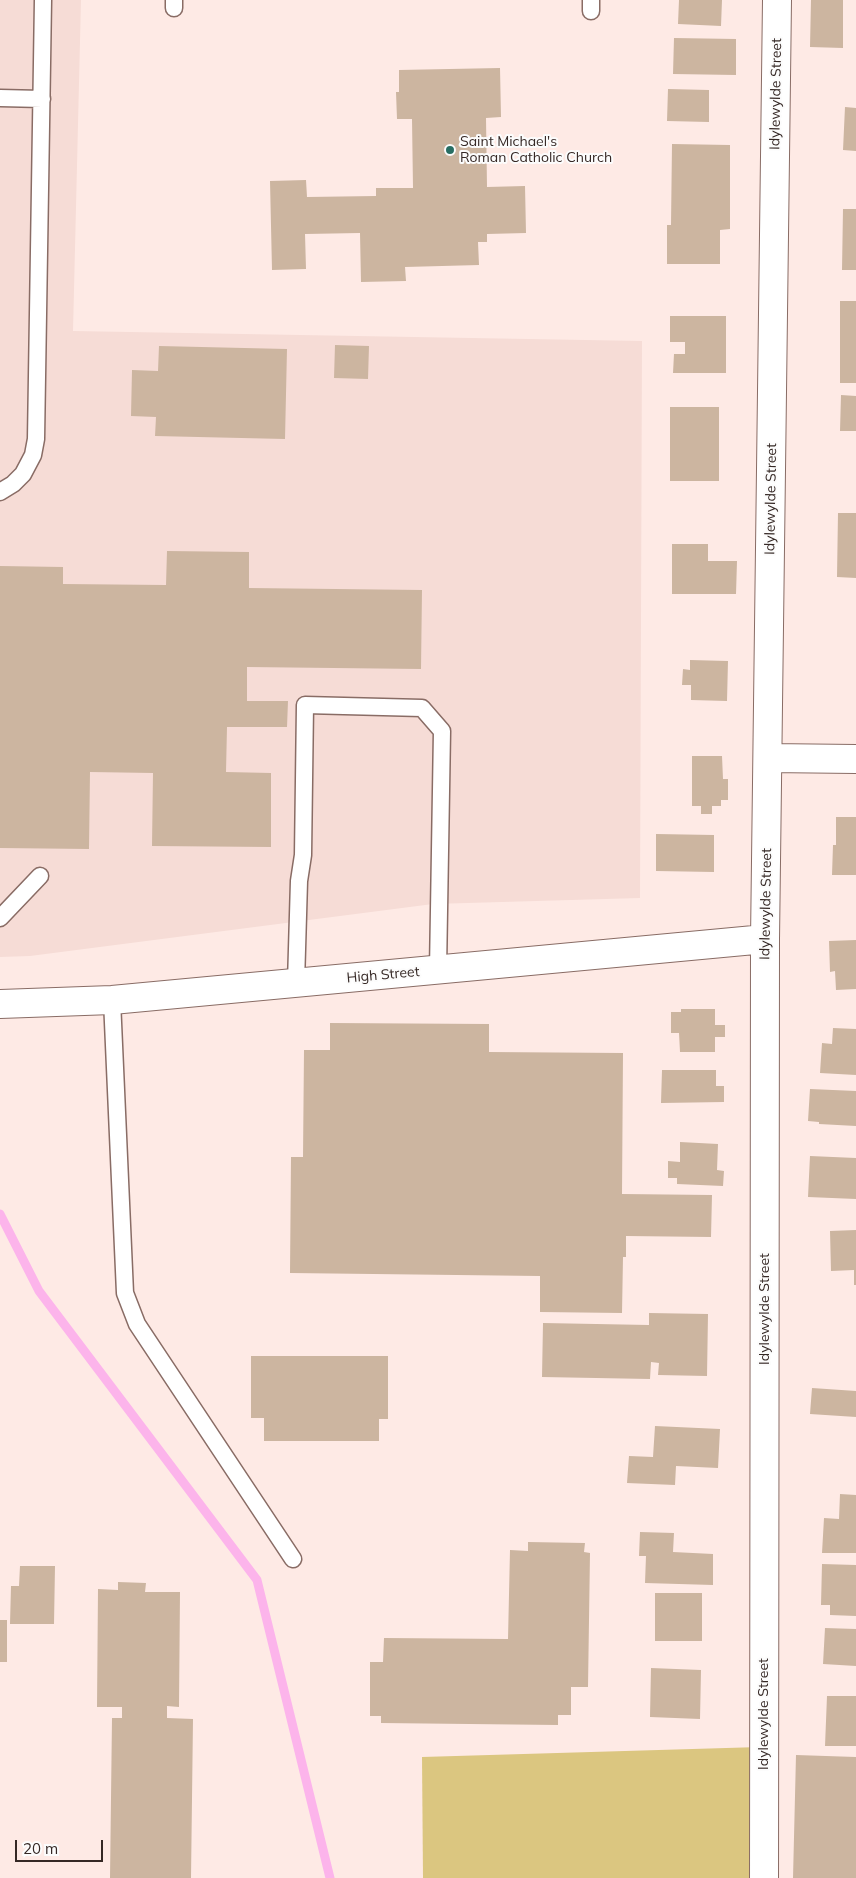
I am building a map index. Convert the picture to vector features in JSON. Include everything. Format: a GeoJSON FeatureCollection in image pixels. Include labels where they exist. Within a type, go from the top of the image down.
{"type":"FeatureCollection","features":[{"type":"Feature","properties":{"kind":"street","name":"Idylewylde Street"},"geometry":{"type":"LineString","coordinates":[[764,1878],[765,939],[777,0]]}},
{"type":"Feature","properties":{"kind":"street"},"geometry":{"type":"LineString","coordinates":[[768,749],[769,758],[856,759]]}},
{"type":"Feature","properties":{"kind":"street","name":"High Street"},"geometry":{"type":"LineString","coordinates":[[0,1004],[112,1000],[765,939]]}},
{"type":"Feature","properties":{"kind":"lane"},"geometry":{"type":"LineString","coordinates":[[0,492],[13,484],[23,474],[33,455],[36,439],[43,0]]}},
{"type":"Feature","properties":{"kind":"lane"},"geometry":{"type":"LineString","coordinates":[[0,98],[42,99]]}},
{"type":"Feature","properties":{"kind":"lane"},"geometry":{"type":"LineString","coordinates":[[296,983],[299,881],[303,856],[305,705],[422,708],[442,731],[438,970]]}},
{"type":"Feature","properties":{"kind":"lane"},"geometry":{"type":"LineString","coordinates":[[0,918],[40,876]]}},
{"type":"Feature","properties":{"kind":"lane"},"geometry":{"type":"LineString","coordinates":[[112,1000],[125,1293],[137,1324],[292,1559]]}},
{"type":"Feature","properties":{"kind":"shaded area"},"geometry":{"type":"Polygon","coordinates":[[[0,0],[81,0],[73,331],[642,341],[640,898],[433,904],[30,956],[0,957],[0,0]]]}},
{"type":"Feature","properties":{"kind":"shaded area"},"geometry":{"type":"Polygon","coordinates":[[[760,1747],[766,1878],[423,1878],[422,1757],[760,1747]]]}},
{"type":"Feature","properties":{"kind":"building"},"geometry":{"type":"Polygon","coordinates":[[[679,0],[722,0],[721,26],[678,24],[679,0]]]}},
{"type":"Feature","properties":{"kind":"building"},"geometry":{"type":"Polygon","coordinates":[[[811,0],[843,0],[843,48],[810,47],[811,0]]]}},
{"type":"Feature","properties":{"kind":"building"},"geometry":{"type":"Polygon","coordinates":[[[674,38],[736,39],[736,75],[673,74],[674,38]]]}},
{"type":"Feature","properties":{"kind":"building","name":"Saint Michael's Roman Catholic Church"},"geometry":{"type":"Polygon","coordinates":[[[500,68],[501,117],[486,118],[487,187],[525,186],[526,233],[487,234],[487,242],[478,242],[479,265],[405,267],[406,281],[361,282],[360,233],[305,234],[306,269],[272,270],[270,181],[306,180],[307,197],[376,196],[376,188],[413,188],[412,119],[397,119],[396,92],[399,92],[399,70],[500,68]]]}},
{"type":"Feature","properties":{"kind":"building"},"geometry":{"type":"Polygon","coordinates":[[[668,89],[709,90],[709,122],[667,121],[668,89]]]}},
{"type":"Feature","properties":{"kind":"building"},"geometry":{"type":"Polygon","coordinates":[[[845,107],[856,108],[856,151],[843,150],[845,107]]]}},
{"type":"Feature","properties":{"kind":"building"},"geometry":{"type":"Polygon","coordinates":[[[672,144],[730,145],[730,229],[720,230],[720,264],[667,264],[667,225],[671,225],[672,144]]]}},
{"type":"Feature","properties":{"kind":"building"},"geometry":{"type":"Polygon","coordinates":[[[843,209],[856,209],[856,270],[842,270],[843,209]]]}},
{"type":"Feature","properties":{"kind":"building"},"geometry":{"type":"Polygon","coordinates":[[[840,301],[856,301],[856,383],[840,383],[840,301]]]}},
{"type":"Feature","properties":{"kind":"building"},"geometry":{"type":"Polygon","coordinates":[[[670,316],[726,316],[726,373],[673,373],[674,354],[685,354],[685,342],[670,342],[670,316]]]}},
{"type":"Feature","properties":{"kind":"building"},"geometry":{"type":"Polygon","coordinates":[[[335,345],[369,346],[368,379],[334,378],[335,345]]]}},
{"type":"Feature","properties":{"kind":"building"},"geometry":{"type":"Polygon","coordinates":[[[159,346],[287,349],[285,439],[155,436],[156,417],[131,416],[132,370],[158,371],[159,346]]]}},
{"type":"Feature","properties":{"kind":"building"},"geometry":{"type":"Polygon","coordinates":[[[841,395],[856,396],[856,431],[840,431],[841,395]]]}},
{"type":"Feature","properties":{"kind":"building"},"geometry":{"type":"Polygon","coordinates":[[[670,407],[719,407],[719,481],[670,481],[670,407]]]}},
{"type":"Feature","properties":{"kind":"building"},"geometry":{"type":"Polygon","coordinates":[[[838,513],[856,513],[856,578],[837,577],[838,513]]]}},
{"type":"Feature","properties":{"kind":"building"},"geometry":{"type":"Polygon","coordinates":[[[672,544],[708,544],[708,561],[737,561],[736,594],[672,594],[672,544]]]}},
{"type":"Feature","properties":{"kind":"building"},"geometry":{"type":"Polygon","coordinates":[[[167,551],[249,552],[249,588],[422,590],[421,669],[247,667],[247,701],[288,701],[287,727],[227,727],[226,772],[271,773],[271,847],[152,846],[153,773],[90,772],[89,849],[0,848],[0,566],[63,567],[63,584],[166,585],[167,551]]]}},
{"type":"Feature","properties":{"kind":"building"},"geometry":{"type":"Polygon","coordinates":[[[690,660],[728,661],[727,701],[691,700],[691,685],[682,685],[683,669],[690,670],[690,660]]]}},
{"type":"Feature","properties":{"kind":"building"},"geometry":{"type":"Polygon","coordinates":[[[692,756],[722,756],[723,779],[728,779],[728,800],[721,800],[721,806],[712,806],[712,814],[701,814],[701,806],[692,806],[692,756]]]}},
{"type":"Feature","properties":{"kind":"building"},"geometry":{"type":"Polygon","coordinates":[[[836,817],[856,817],[856,875],[832,875],[833,845],[836,845],[836,817]]]}},
{"type":"Feature","properties":{"kind":"building"},"geometry":{"type":"Polygon","coordinates":[[[656,834],[714,835],[714,872],[656,871],[656,834]]]}},
{"type":"Feature","properties":{"kind":"building"},"geometry":{"type":"Polygon","coordinates":[[[856,940],[856,989],[836,990],[835,971],[830,972],[829,941],[856,940]]]}},
{"type":"Feature","properties":{"kind":"building"},"geometry":{"type":"Polygon","coordinates":[[[681,1009],[715,1009],[715,1025],[725,1025],[725,1037],[715,1037],[715,1052],[680,1052],[679,1033],[671,1033],[671,1012],[681,1012],[681,1009]]]}},
{"type":"Feature","properties":{"kind":"building"},"geometry":{"type":"Polygon","coordinates":[[[330,1023],[489,1024],[489,1052],[623,1053],[622,1194],[712,1195],[711,1237],[626,1236],[626,1257],[623,1257],[622,1313],[540,1312],[540,1276],[290,1273],[291,1157],[303,1157],[304,1050],[330,1050],[330,1023]]]}},
{"type":"Feature","properties":{"kind":"building"},"geometry":{"type":"Polygon","coordinates":[[[833,1028],[856,1029],[856,1075],[820,1073],[822,1043],[832,1044],[833,1028]]]}},
{"type":"Feature","properties":{"kind":"building"},"geometry":{"type":"Polygon","coordinates":[[[662,1070],[716,1070],[716,1086],[724,1086],[724,1102],[661,1103],[662,1070]]]}},
{"type":"Feature","properties":{"kind":"building"},"geometry":{"type":"Polygon","coordinates":[[[810,1089],[856,1091],[856,1126],[819,1124],[819,1122],[808,1121],[810,1089]]]}},
{"type":"Feature","properties":{"kind":"building"},"geometry":{"type":"Polygon","coordinates":[[[680,1142],[718,1144],[717,1170],[724,1171],[723,1186],[677,1184],[677,1178],[668,1178],[668,1161],[680,1162],[680,1142]]]}},
{"type":"Feature","properties":{"kind":"building"},"geometry":{"type":"Polygon","coordinates":[[[810,1156],[856,1158],[856,1199],[808,1197],[810,1156]]]}},
{"type":"Feature","properties":{"kind":"building"},"geometry":{"type":"Polygon","coordinates":[[[856,1230],[856,1285],[854,1285],[854,1270],[831,1271],[830,1231],[856,1230]]]}},
{"type":"Feature","properties":{"kind":"building"},"geometry":{"type":"Polygon","coordinates":[[[649,1313],[708,1314],[707,1376],[658,1375],[659,1363],[651,1362],[650,1379],[542,1377],[543,1323],[649,1325],[649,1313]]]}},
{"type":"Feature","properties":{"kind":"building"},"geometry":{"type":"Polygon","coordinates":[[[251,1356],[388,1356],[388,1419],[379,1419],[379,1441],[264,1441],[264,1418],[251,1418],[251,1356]]]}},
{"type":"Feature","properties":{"kind":"building"},"geometry":{"type":"Polygon","coordinates":[[[812,1388],[856,1391],[856,1417],[810,1414],[812,1388]]]}},
{"type":"Feature","properties":{"kind":"building"},"geometry":{"type":"Polygon","coordinates":[[[655,1426],[720,1429],[718,1468],[676,1466],[675,1485],[627,1483],[629,1456],[653,1457],[655,1426]]]}},
{"type":"Feature","properties":{"kind":"building"},"geometry":{"type":"Polygon","coordinates":[[[840,1494],[856,1495],[856,1553],[822,1553],[824,1518],[839,1519],[840,1494]]]}},
{"type":"Feature","properties":{"kind":"building"},"geometry":{"type":"Polygon","coordinates":[[[640,1532],[674,1533],[673,1552],[713,1554],[713,1585],[645,1583],[646,1556],[639,1556],[640,1532]]]}},
{"type":"Feature","properties":{"kind":"building"},"geometry":{"type":"Polygon","coordinates":[[[528,1542],[585,1543],[584,1552],[590,1553],[588,1687],[571,1687],[571,1715],[558,1715],[558,1725],[381,1723],[381,1716],[370,1716],[370,1662],[383,1662],[384,1638],[508,1639],[510,1550],[528,1551],[528,1542]]]}},
{"type":"Feature","properties":{"kind":"building"},"geometry":{"type":"Polygon","coordinates":[[[822,1564],[856,1565],[856,1616],[830,1615],[830,1605],[821,1605],[822,1564]]]}},
{"type":"Feature","properties":{"kind":"building"},"geometry":{"type":"Polygon","coordinates":[[[20,1566],[55,1566],[54,1624],[10,1624],[11,1586],[19,1586],[20,1566]]]}},
{"type":"Feature","properties":{"kind":"building"},"geometry":{"type":"Polygon","coordinates":[[[118,1582],[146,1583],[145,1592],[180,1592],[179,1707],[167,1706],[167,1718],[193,1719],[191,1878],[110,1878],[112,1718],[122,1718],[122,1707],[97,1707],[98,1589],[118,1590],[118,1582]]]}},
{"type":"Feature","properties":{"kind":"building"},"geometry":{"type":"Polygon","coordinates":[[[655,1593],[702,1593],[702,1641],[655,1641],[655,1593]]]}},
{"type":"Feature","properties":{"kind":"building"},"geometry":{"type":"Polygon","coordinates":[[[0,1620],[7,1620],[7,1662],[0,1662],[0,1620]]]}},
{"type":"Feature","properties":{"kind":"building"},"geometry":{"type":"Polygon","coordinates":[[[825,1628],[856,1629],[856,1666],[823,1664],[825,1628]]]}},
{"type":"Feature","properties":{"kind":"building"},"geometry":{"type":"Polygon","coordinates":[[[651,1668],[701,1670],[700,1719],[650,1717],[651,1668]]]}},
{"type":"Feature","properties":{"kind":"building"},"geometry":{"type":"Polygon","coordinates":[[[827,1696],[856,1696],[856,1746],[825,1746],[827,1696]]]}},
{"type":"Feature","properties":{"kind":"building"},"geometry":{"type":"Polygon","coordinates":[[[796,1755],[856,1757],[856,1878],[793,1878],[796,1755]]]}},
{"type":"Feature","properties":{"kind":"waterway"},"geometry":{"type":"LineString","coordinates":[[0,1214],[39,1291],[257,1580],[330,1878]]}},
{"type":"Feature","properties":{"kind":"place","name":"Saint Michael's Roman Catholic Church"},"geometry":{"type":"Point","coordinates":[450,150]}}]}
